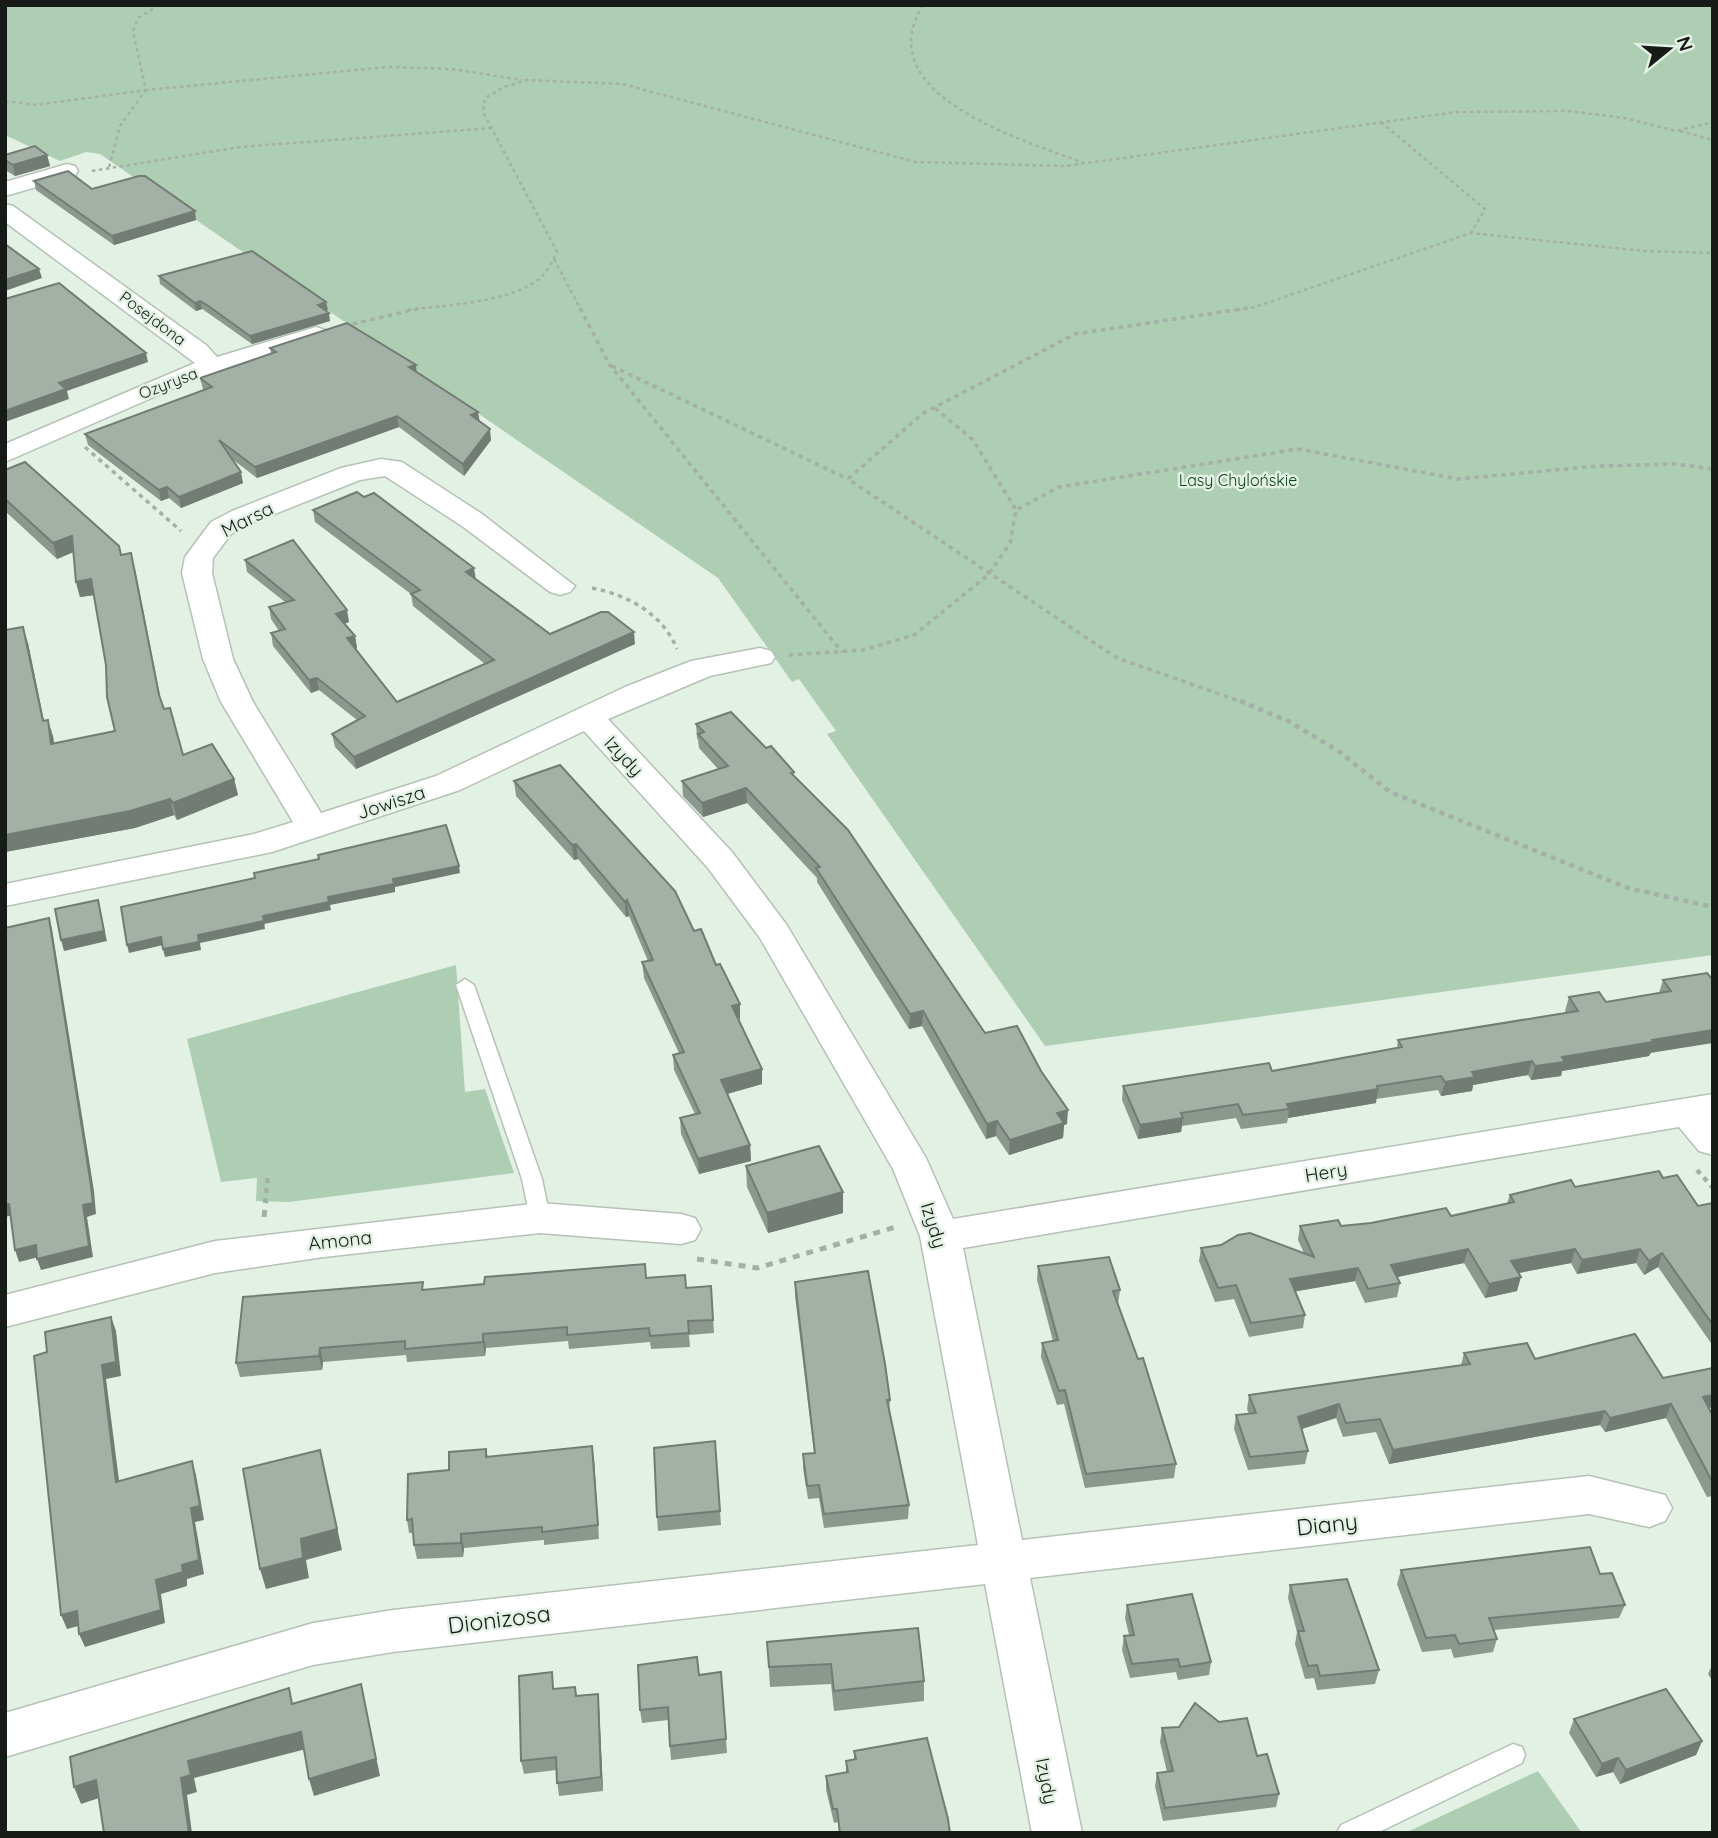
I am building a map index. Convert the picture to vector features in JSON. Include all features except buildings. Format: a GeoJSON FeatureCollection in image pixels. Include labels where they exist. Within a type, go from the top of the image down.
{"type":"FeatureCollection","features":[{"type":"Feature","properties":{"kind":"street"},"geometry":{"type":"LineString","coordinates":[[5,189],[67,171]]}},
{"type":"Feature","properties":{"kind":"street","name":"Posejdona"},"geometry":{"type":"LineString","coordinates":[[5,211],[92,272],[197,351],[213,367]]}},
{"type":"Feature","properties":{"kind":"street"},"geometry":{"type":"LineString","coordinates":[[67,280],[92,272]]}},
{"type":"Feature","properties":{"kind":"street","name":"Ozyrysa"},"geometry":{"type":"LineString","coordinates":[[5,454],[146,390],[336,328]]}},
{"type":"Feature","properties":{"kind":"street","name":"Marsa"},"geometry":{"type":"LineString","coordinates":[[313,827],[237,702],[218,659],[197,573],[199,557],[206,544],[221,528],[242,517],[351,474],[381,467],[392,468],[418,483],[560,586]]}},
{"type":"Feature","properties":{"kind":"street","name":"Jowisza"},"geometry":{"type":"LineString","coordinates":[[5,895],[260,844],[448,783],[588,716],[702,668],[760,657]]}},
{"type":"Feature","properties":{"kind":"street","name":"Izydy"},"geometry":{"type":"LineString","coordinates":[[588,716],[720,860],[768,923],[912,1168],[929,1203],[940,1236],[1057,1833]]}},
{"type":"Feature","properties":{"kind":"street"},"geometry":{"type":"LineString","coordinates":[[1700,1110],[1713,1141]]}},
{"type":"Feature","properties":{"kind":"street","name":"Hery"},"geometry":{"type":"LineString","coordinates":[[940,1236],[1700,1110]]}},
{"type":"Feature","properties":{"kind":"street","name":"Amona"},"geometry":{"type":"LineString","coordinates":[[5,1311],[215,1257],[540,1218],[681,1229]]}},
{"type":"Feature","properties":{"kind":"street","name":"Diany"},"geometry":{"type":"LineString","coordinates":[[1004,1560],[1588,1495],[1649,1508]]}},
{"type":"Feature","properties":{"kind":"street","name":"Dionizosa"},"geometry":{"type":"LineString","coordinates":[[5,1735],[313,1644],[421,1628],[1004,1560]]}},
{"type":"Feature","properties":{"kind":"lane"},"geometry":{"type":"LineString","coordinates":[[465,985],[532,1179],[540,1218]]}},
{"type":"Feature","properties":{"kind":"lane"},"geometry":{"type":"LineString","coordinates":[[1350,1833],[1513,1755]]}},
{"type":"Feature","properties":{"kind":"path"},"geometry":{"type":"LineString","coordinates":[[146,90],[133,31],[138,18],[159,5]]}},
{"type":"Feature","properties":{"kind":"path"},"geometry":{"type":"LineString","coordinates":[[923,5],[914,17],[907,43],[914,64],[929,86],[992,122],[1088,164]]}},
{"type":"Feature","properties":{"kind":"path"},"geometry":{"type":"LineString","coordinates":[[5,101],[36,105],[146,90],[388,67],[452,69],[527,80],[622,84],[916,162],[1088,164],[1455,112],[1569,111],[1625,118],[1713,140]]}},
{"type":"Feature","properties":{"kind":"path"},"geometry":{"type":"LineString","coordinates":[[336,328],[398,311],[488,299],[534,283],[548,270],[557,252],[483,112],[485,98],[504,87],[527,80]]}},
{"type":"Feature","properties":{"kind":"path"},"geometry":{"type":"LineString","coordinates":[[109,167],[115,132],[128,108],[146,90]]}},
{"type":"Feature","properties":{"kind":"path"},"geometry":{"type":"LineString","coordinates":[[1380,121],[1485,209],[1471,233]]}},
{"type":"Feature","properties":{"kind":"path"},"geometry":{"type":"LineString","coordinates":[[1676,131],[1713,122]]}},
{"type":"Feature","properties":{"kind":"path"},"geometry":{"type":"LineString","coordinates":[[67,171],[272,143],[491,128]]}},
{"type":"Feature","properties":{"kind":"path"},"geometry":{"type":"LineString","coordinates":[[848,479],[922,414],[1075,334],[1255,307],[1471,233],[1644,251],[1713,253]]}},
{"type":"Feature","properties":{"kind":"path"},"geometry":{"type":"LineString","coordinates":[[554,258],[609,364],[842,652]]}},
{"type":"Feature","properties":{"kind":"path"},"geometry":{"type":"LineString","coordinates":[[609,364],[848,479],[988,575],[1117,658],[1224,694],[1289,721],[1337,750],[1390,792],[1628,888],[1713,907]]}},
{"type":"Feature","properties":{"kind":"path"},"geometry":{"type":"LineString","coordinates":[[760,657],[863,650],[914,635],[988,575],[1010,543],[1016,510],[974,440],[935,408]]}},
{"type":"Feature","properties":{"kind":"path"},"geometry":{"type":"LineString","coordinates":[[64,429],[184,533],[206,544]]}},
{"type":"Feature","properties":{"kind":"path"},"geometry":{"type":"LineString","coordinates":[[1016,510],[1059,487],[1298,449],[1458,479],[1598,466],[1676,464],[1713,469]]}},
{"type":"Feature","properties":{"kind":"path"},"geometry":{"type":"LineString","coordinates":[[560,586],[607,590],[623,596],[673,634],[677,649]]}},
{"type":"Feature","properties":{"kind":"path"},"geometry":{"type":"LineString","coordinates":[[264,1226],[268,1175]]}},
{"type":"Feature","properties":{"kind":"path"},"geometry":{"type":"LineString","coordinates":[[681,1229],[694,1258],[757,1268],[900,1226],[893,1214]]}},
{"type":"Feature","properties":{"kind":"green space","name":"Lasy Chylońskie"},"geometry":{"type":"Polygon","coordinates":[[[5,5],[1713,5],[1713,955],[1045,1046],[827,734],[836,731],[799,679],[792,682],[718,578],[100,154],[86,152],[60,161],[5,135],[5,5]]]}},
{"type":"Feature","properties":{"kind":"green space"},"geometry":{"type":"Polygon","coordinates":[[[456,965],[465,1092],[485,1089],[514,1173],[289,1202],[256,1201],[257,1178],[221,1182],[187,1039],[456,965]]]}},
{"type":"Feature","properties":{"kind":"green space"},"geometry":{"type":"Polygon","coordinates":[[[1538,1771],[1582,1833],[1405,1833],[1538,1771]]]}}]}
